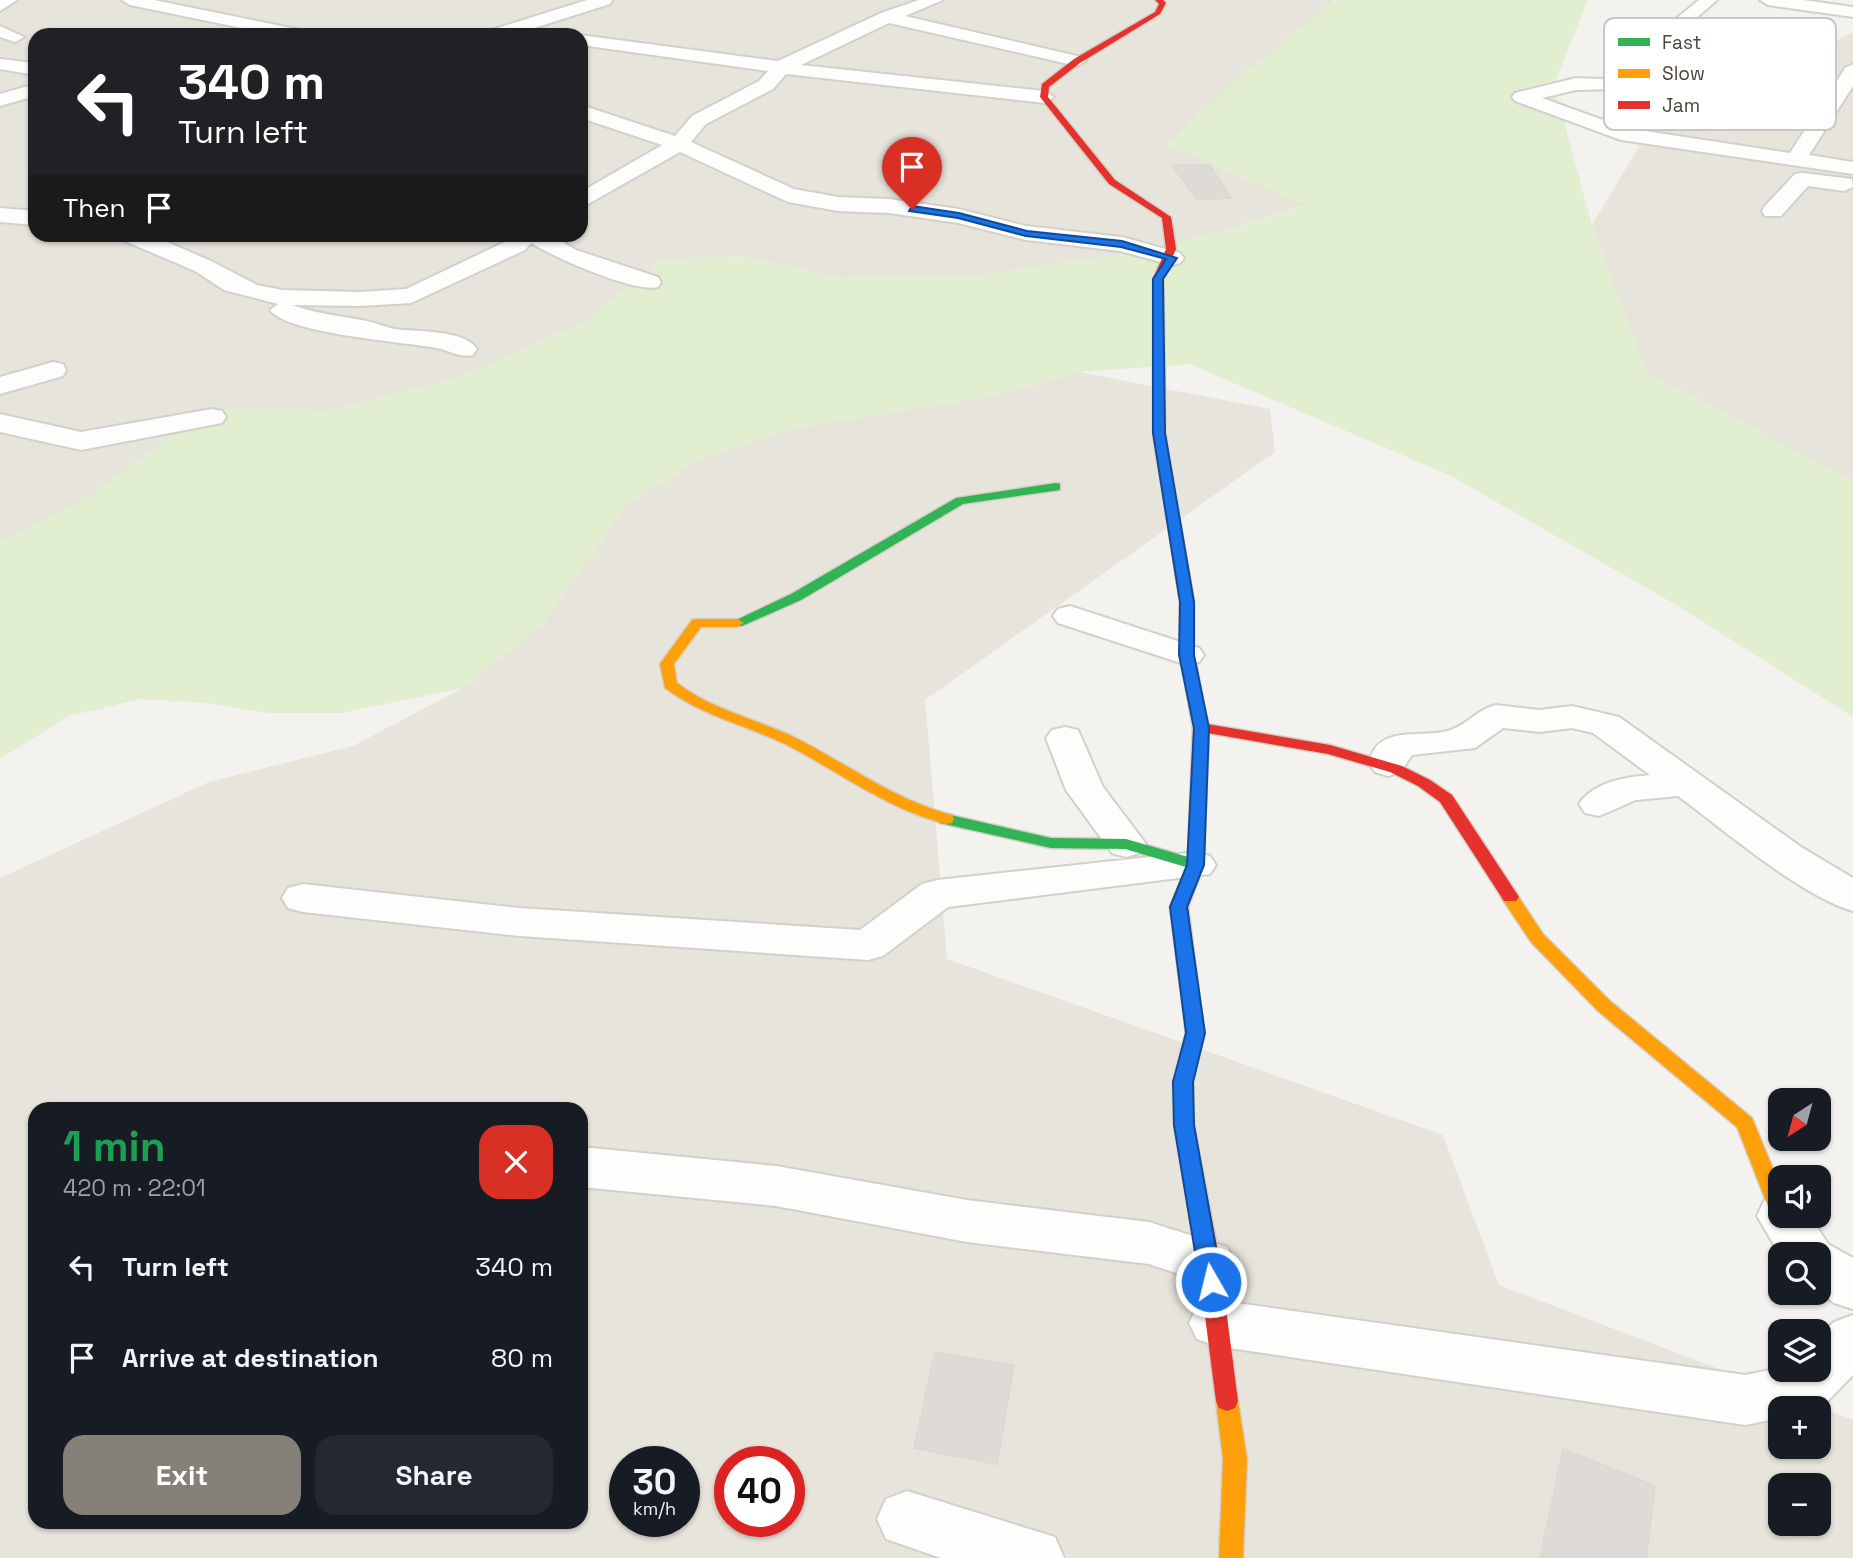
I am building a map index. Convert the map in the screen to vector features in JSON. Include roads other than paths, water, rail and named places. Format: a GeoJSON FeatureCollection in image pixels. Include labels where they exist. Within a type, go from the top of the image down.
{"type":"FeatureCollection","features":[{"type":"Feature","properties":{"kind":"street"},"geometry":{"type":"LineString","coordinates":[[0,6],[9,0]]}},
{"type":"Feature","properties":{"kind":"street"},"geometry":{"type":"LineString","coordinates":[[130,0],[268,28]]}},
{"type":"Feature","properties":{"kind":"street"},"geometry":{"type":"LineString","coordinates":[[161,5],[179,0]]}},
{"type":"Feature","properties":{"kind":"street"},"geometry":{"type":"LineString","coordinates":[[516,28],[604,0]]}},
{"type":"Feature","properties":{"kind":"street"},"geometry":{"type":"LineString","coordinates":[[588,197],[679,144],[699,120],[766,85],[783,66],[887,17],[935,0]]}},
{"type":"Feature","properties":{"kind":"street"},"geometry":{"type":"LineString","coordinates":[[1158,0],[1163,3],[1158,13],[1077,61],[1045,86],[1044,97],[1112,181],[1166,217],[1172,258],[1158,279],[1159,433],[1187,602],[1187,655],[1201,728],[1196,865],[1179,907],[1195,1033],[1183,1082],[1184,1114],[1209,1262],[1235,1459],[1231,1558]]}},
{"type":"Feature","properties":{"kind":"street"},"geometry":{"type":"LineString","coordinates":[[1688,18],[1709,0]]}},
{"type":"Feature","properties":{"kind":"street"},"geometry":{"type":"LineString","coordinates":[[1768,0],[1853,12]]}},
{"type":"Feature","properties":{"kind":"street"},"geometry":{"type":"LineString","coordinates":[[887,17],[1077,61]]}},
{"type":"Feature","properties":{"kind":"street"},"geometry":{"type":"LineString","coordinates":[[532,23],[537,28]]}},
{"type":"Feature","properties":{"kind":"street"},"geometry":{"type":"LineString","coordinates":[[588,41],[1044,97]]}},
{"type":"Feature","properties":{"kind":"street"},"geometry":{"type":"LineString","coordinates":[[0,64],[28,68]]}},
{"type":"Feature","properties":{"kind":"street"},"geometry":{"type":"LineString","coordinates":[[1836,97],[1853,71]]}},
{"type":"Feature","properties":{"kind":"street"},"geometry":{"type":"LineString","coordinates":[[1604,85],[1576,84],[1543,89],[1522,97],[1604,128]]}},
{"type":"Feature","properties":{"kind":"street"},"geometry":{"type":"LineString","coordinates":[[0,100],[28,92]]}},
{"type":"Feature","properties":{"kind":"street"},"geometry":{"type":"LineString","coordinates":[[588,113],[679,144],[788,195],[838,204],[889,206],[959,216],[1026,233],[1122,244],[1172,258]]}},
{"type":"Feature","properties":{"kind":"street"},"geometry":{"type":"LineString","coordinates":[[1609,130],[1620,134],[1853,168]]}},
{"type":"Feature","properties":{"kind":"street"},"geometry":{"type":"LineString","coordinates":[[1796,159],[1815,130]]}},
{"type":"Feature","properties":{"kind":"street"},"geometry":{"type":"LineString","coordinates":[[1773,211],[1803,179],[1853,186]]}},
{"type":"Feature","properties":{"kind":"street"},"geometry":{"type":"LineString","coordinates":[[0,215],[28,217]]}},
{"type":"Feature","properties":{"kind":"street"},"geometry":{"type":"LineString","coordinates":[[147,242],[203,266],[233,285],[252,292],[283,297],[383,299],[411,296],[519,242]]}},
{"type":"Feature","properties":{"kind":"street"},"geometry":{"type":"LineString","coordinates":[[545,242],[568,255],[649,282]]}},
{"type":"Feature","properties":{"kind":"street"},"geometry":{"type":"LineString","coordinates":[[233,285],[240,295],[317,322],[368,329],[387,336],[441,341],[464,349]]}},
{"type":"Feature","properties":{"kind":"street"},"geometry":{"type":"LineString","coordinates":[[0,386],[52,370]]}},
{"type":"Feature","properties":{"kind":"street"},"geometry":{"type":"LineString","coordinates":[[0,423],[81,441],[212,417]]}},
{"type":"Feature","properties":{"kind":"street"},"geometry":{"type":"LineString","coordinates":[[1056,487],[960,501],[796,597],[735,624],[697,623],[667,664],[670,685],[692,704],[789,741],[919,813],[1051,843],[1126,844],[1196,865]]}},
{"type":"Feature","properties":{"kind":"street"},"geometry":{"type":"LineString","coordinates":[[1070,616],[1187,655]]}},
{"type":"Feature","properties":{"kind":"street"},"geometry":{"type":"LineString","coordinates":[[1388,764],[1390,753],[1403,745],[1462,740],[1496,716],[1539,721],[1572,717],[1606,726],[1787,856],[1853,897]]}},
{"type":"Feature","properties":{"kind":"street"},"geometry":{"type":"LineString","coordinates":[[1201,728],[1259,736],[1388,764],[1432,787],[1446,799],[1537,938],[1594,996],[1745,1123],[1768,1181]]}},
{"type":"Feature","properties":{"kind":"street"},"geometry":{"type":"LineString","coordinates":[[1065,738],[1085,790],[1126,844]]}},
{"type":"Feature","properties":{"kind":"street"},"geometry":{"type":"LineString","coordinates":[[1599,804],[1627,789],[1686,783]]}},
{"type":"Feature","properties":{"kind":"street"},"geometry":{"type":"LineString","coordinates":[[303,898],[520,922],[868,945],[937,894],[1196,865]]}},
{"type":"Feature","properties":{"kind":"street"},"geometry":{"type":"LineString","coordinates":[[588,1168],[776,1186],[967,1221],[1149,1243],[1209,1262]]}},
{"type":"Feature","properties":{"kind":"street"},"geometry":{"type":"LineString","coordinates":[[1831,1271],[1853,1287]]}},
{"type":"Feature","properties":{"kind":"street"},"geometry":{"type":"LineString","coordinates":[[1216,1323],[1745,1400],[1802,1389],[1853,1339]]}},
{"type":"Feature","properties":{"kind":"street"},"geometry":{"type":"LineString","coordinates":[[906,1519],[1034,1558]]}}]}
